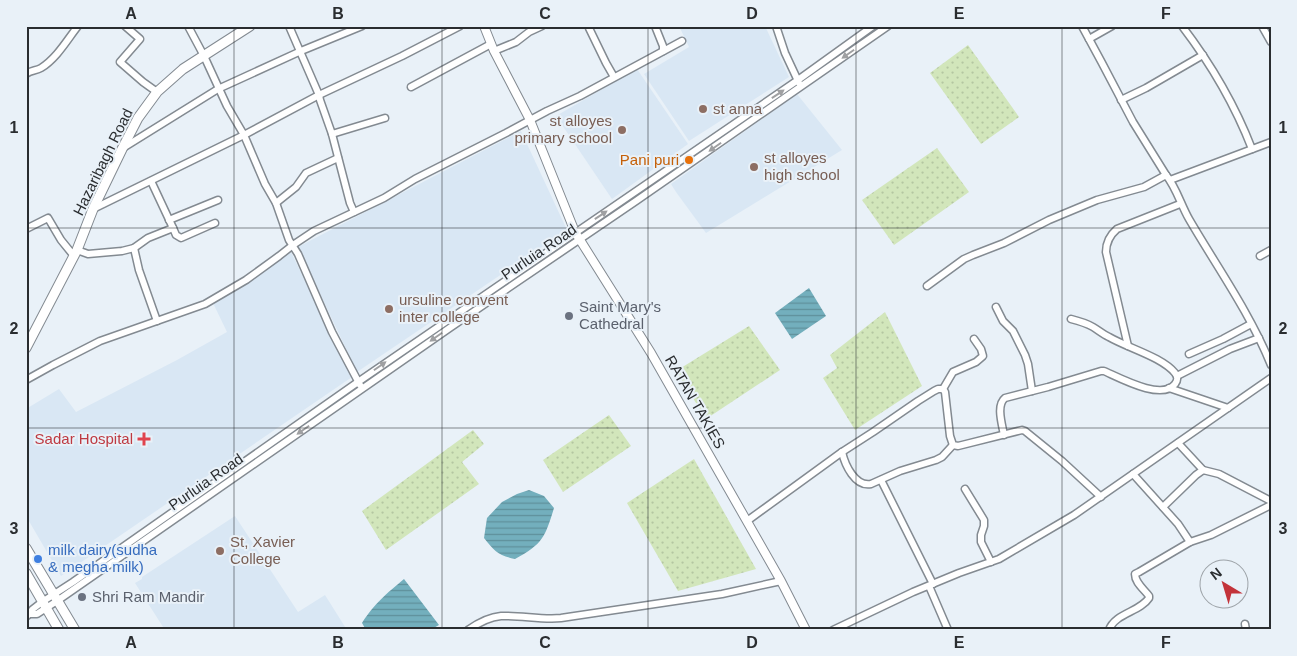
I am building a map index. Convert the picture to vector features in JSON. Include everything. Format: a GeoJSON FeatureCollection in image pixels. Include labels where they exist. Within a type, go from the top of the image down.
{"type":"FeatureCollection","features":[{"type":"Feature","properties":{"kind":"main road","name":"Hazaribagh Road"},"geometry":{"type":"LineString","coordinates":[[26,348],[76,253],[93,209],[138,118],[158,92],[183,69],[250,26]]}},
{"type":"Feature","properties":{"kind":"main road"},"geometry":{"type":"LineString","coordinates":[[26,548],[75,630]]}},
{"type":"Feature","properties":{"kind":"main road"},"geometry":{"type":"LineString","coordinates":[[26,573],[59,630]]}},
{"type":"Feature","properties":{"kind":"street"},"geometry":{"type":"LineString","coordinates":[[26,74],[39,69],[48,62],[62,48],[78,26]]}},
{"type":"Feature","properties":{"kind":"street"},"geometry":{"type":"LineString","coordinates":[[125,26],[140,39],[120,62],[158,92]]}},
{"type":"Feature","properties":{"kind":"street"},"geometry":{"type":"LineString","coordinates":[[188,26],[204,56],[218,89],[244,134],[264,184],[276,203],[290,240],[332,332],[362,389]]}},
{"type":"Feature","properties":{"kind":"street"},"geometry":{"type":"LineString","coordinates":[[290,26],[319,95],[354,212]]}},
{"type":"Feature","properties":{"kind":"street"},"geometry":{"type":"LineString","coordinates":[[122,148],[218,89],[301,51],[362,26]]}},
{"type":"Feature","properties":{"kind":"street"},"geometry":{"type":"LineString","coordinates":[[93,209],[460,26]]}},
{"type":"Feature","properties":{"kind":"street","name":"RATAN TAKIES"},"geometry":{"type":"LineString","coordinates":[[484,26],[530,120],[578,236],[651,352],[781,581],[806,630]]}},
{"type":"Feature","properties":{"kind":"street"},"geometry":{"type":"LineString","coordinates":[[410,87],[493,47],[516,42],[529,32],[542,26]]}},
{"type":"Feature","properties":{"kind":"street"},"geometry":{"type":"LineString","coordinates":[[590,26],[589,28],[614,77]]}},
{"type":"Feature","properties":{"kind":"street"},"geometry":{"type":"LineString","coordinates":[[655,26],[663,46],[663,51]]}},
{"type":"Feature","properties":{"kind":"street","name":"Purluia Road"},"geometry":{"type":"LineString","coordinates":[[800,84],[873,26]]}},
{"type":"Feature","properties":{"kind":"street","name":"Purluia Road"},"geometry":{"type":"LineString","coordinates":[[55,598],[358,382],[888,26]]}},
{"type":"Feature","properties":{"kind":"street"},"geometry":{"type":"LineString","coordinates":[[1082,26],[1133,122],[1168,177],[1180,204],[1234,292],[1271,365]]}},
{"type":"Feature","properties":{"kind":"street"},"geometry":{"type":"LineString","coordinates":[[1089,39],[1112,26]]}},
{"type":"Feature","properties":{"kind":"street"},"geometry":{"type":"LineString","coordinates":[[1182,26],[1203,55],[1234,107],[1252,149]]}},
{"type":"Feature","properties":{"kind":"street"},"geometry":{"type":"LineString","coordinates":[[778,27],[785,53],[800,84]]}},
{"type":"Feature","properties":{"kind":"street"},"geometry":{"type":"LineString","coordinates":[[1266,28],[1271,42]]}},
{"type":"Feature","properties":{"kind":"street"},"geometry":{"type":"LineString","coordinates":[[26,380],[100,341],[206,304],[246,280],[314,231],[384,198],[415,179],[547,110],[580,96],[682,41]]}},
{"type":"Feature","properties":{"kind":"street"},"geometry":{"type":"LineString","coordinates":[[1121,100],[1146,88],[1203,55]]}},
{"type":"Feature","properties":{"kind":"street"},"geometry":{"type":"LineString","coordinates":[[332,134],[385,118]]}},
{"type":"Feature","properties":{"kind":"street"},"geometry":{"type":"LineString","coordinates":[[927,286],[964,259],[1049,220],[1097,200],[1144,187],[1271,142]]}},
{"type":"Feature","properties":{"kind":"street"},"geometry":{"type":"LineString","coordinates":[[276,203],[296,187],[306,173],[338,158]]}},
{"type":"Feature","properties":{"kind":"street"},"geometry":{"type":"LineString","coordinates":[[151,181],[176,236],[181,238],[216,223]]}},
{"type":"Feature","properties":{"kind":"street"},"geometry":{"type":"LineString","coordinates":[[169,220],[218,200]]}},
{"type":"Feature","properties":{"kind":"street"},"geometry":{"type":"LineString","coordinates":[[1128,346],[1106,252],[1108,242],[1111,234],[1117,229],[1180,204]]}},
{"type":"Feature","properties":{"kind":"street"},"geometry":{"type":"LineString","coordinates":[[26,229],[48,218],[61,240],[76,253],[88,254],[134,248],[148,238],[173,228]]}},
{"type":"Feature","properties":{"kind":"street","name":"Purluia Road"},"geometry":{"type":"LineString","coordinates":[[55,598],[362,389],[578,236]]}},
{"type":"Feature","properties":{"kind":"street"},"geometry":{"type":"LineString","coordinates":[[134,248],[139,270],[157,321]]}},
{"type":"Feature","properties":{"kind":"street"},"geometry":{"type":"LineString","coordinates":[[1260,256],[1271,250]]}},
{"type":"Feature","properties":{"kind":"street"},"geometry":{"type":"LineString","coordinates":[[996,307],[1001,318],[1013,331],[1022,348],[1028,364],[1032,391]]}},
{"type":"Feature","properties":{"kind":"street"},"geometry":{"type":"LineString","coordinates":[[1004,435],[1000,411],[1002,400],[1005,398],[1072,381],[1101,371],[1151,390],[1164,390],[1176,383],[1177,376],[1160,361],[1107,336],[1091,326],[1071,319]]}},
{"type":"Feature","properties":{"kind":"street"},"geometry":{"type":"LineString","coordinates":[[1189,354],[1223,340],[1251,324]]}},
{"type":"Feature","properties":{"kind":"street"},"geometry":{"type":"LineString","coordinates":[[943,389],[953,372],[976,362],[983,356],[974,338]]}},
{"type":"Feature","properties":{"kind":"street"},"geometry":{"type":"LineString","coordinates":[[1177,376],[1223,352],[1258,338]]}},
{"type":"Feature","properties":{"kind":"street"},"geometry":{"type":"LineString","coordinates":[[833,630],[959,573],[999,559],[1074,516],[1271,378]]}},
{"type":"Feature","properties":{"kind":"street"},"geometry":{"type":"LineString","coordinates":[[1169,388],[1228,408]]}},
{"type":"Feature","properties":{"kind":"street"},"geometry":{"type":"LineString","coordinates":[[747,521],[842,452],[934,391],[943,389]]}},
{"type":"Feature","properties":{"kind":"street"},"geometry":{"type":"LineString","coordinates":[[943,389],[946,397],[950,436],[953,444]]}},
{"type":"Feature","properties":{"kind":"street"},"geometry":{"type":"LineString","coordinates":[[953,444],[958,446],[1022,430],[1025,431],[1062,461],[1100,497]]}},
{"type":"Feature","properties":{"kind":"street"},"geometry":{"type":"LineString","coordinates":[[1178,443],[1204,470],[1219,474],[1271,503]]}},
{"type":"Feature","properties":{"kind":"street"},"geometry":{"type":"LineString","coordinates":[[842,452],[844,463],[848,470],[861,483],[866,485],[900,471],[936,460],[942,457],[953,444]]}},
{"type":"Feature","properties":{"kind":"street"},"geometry":{"type":"LineString","coordinates":[[1163,507],[1196,475],[1204,470]]}},
{"type":"Feature","properties":{"kind":"street"},"geometry":{"type":"LineString","coordinates":[[1133,474],[1178,524],[1190,542]]}},
{"type":"Feature","properties":{"kind":"street"},"geometry":{"type":"LineString","coordinates":[[881,480],[931,585],[948,630]]}},
{"type":"Feature","properties":{"kind":"street"},"geometry":{"type":"LineString","coordinates":[[965,489],[984,520],[981,542],[991,562]]}},
{"type":"Feature","properties":{"kind":"street"},"geometry":{"type":"LineString","coordinates":[[1109,630],[1115,622],[1142,605],[1149,598],[1137,580],[1136,574],[1190,542],[1211,535],[1271,503]]}},
{"type":"Feature","properties":{"kind":"street"},"geometry":{"type":"LineString","coordinates":[[468,630],[482,622],[502,616],[539,619],[561,618],[722,594],[781,581]]}},
{"type":"Feature","properties":{"kind":"street"},"geometry":{"type":"LineString","coordinates":[[28,615],[37,614],[44,605],[55,598]]}},
{"type":"Feature","properties":{"kind":"shaded area","name":"st anna"},"geometry":{"type":"Polygon","coordinates":[[[679,26],[765,26],[789,77],[689,141],[644,74],[689,47],[679,26]]]}},
{"type":"Feature","properties":{"kind":"shaded area","name":"st alloyes primary school"},"geometry":{"type":"Polygon","coordinates":[[[637,69],[688,144],[612,199],[556,116],[637,69]]]}},
{"type":"Feature","properties":{"kind":"shaded area","name":"st alloyes high school"},"geometry":{"type":"Polygon","coordinates":[[[797,94],[842,150],[706,233],[671,184],[797,94]]]}},
{"type":"Feature","properties":{"kind":"shaded area","name":"ursuline convent inter college"},"geometry":{"type":"Polygon","coordinates":[[[521,131],[567,230],[357,372],[298,247],[521,131]]]}},
{"type":"Feature","properties":{"kind":"shaded area","name":"Sadar Hospital"},"geometry":{"type":"Polygon","coordinates":[[[291,252],[352,377],[61,576],[26,516],[26,409],[59,389],[76,412],[227,332],[213,303],[291,252]]]}},
{"type":"Feature","properties":{"kind":"shaded area","name":"St, Xavier College"},"geometry":{"type":"Polygon","coordinates":[[[235,516],[298,612],[325,595],[347,630],[165,630],[135,583],[235,516]]]}},
{"type":"Feature","properties":{"kind":"green space"},"geometry":{"type":"Polygon","coordinates":[[[968,45],[1019,117],[981,144],[930,73],[968,45]]]}},
{"type":"Feature","properties":{"kind":"green space"},"geometry":{"type":"Polygon","coordinates":[[[937,148],[969,192],[894,245],[862,200],[937,148]]]}},
{"type":"Feature","properties":{"kind":"green space"},"geometry":{"type":"Polygon","coordinates":[[[885,312],[922,386],[855,430],[823,378],[837,368],[830,355],[885,312]]]}},
{"type":"Feature","properties":{"kind":"green space"},"geometry":{"type":"Polygon","coordinates":[[[749,326],[780,370],[706,419],[676,371],[749,326]]]}},
{"type":"Feature","properties":{"kind":"green space"},"geometry":{"type":"Polygon","coordinates":[[[609,415],[631,446],[563,492],[543,460],[609,415]]]}},
{"type":"Feature","properties":{"kind":"green space"},"geometry":{"type":"Polygon","coordinates":[[[473,430],[484,444],[462,462],[479,484],[386,550],[362,511],[473,430]]]}},
{"type":"Feature","properties":{"kind":"green space"},"geometry":{"type":"Polygon","coordinates":[[[694,459],[756,569],[678,591],[627,503],[694,459]]]}},
{"type":"Feature","properties":{"kind":"water"},"geometry":{"type":"Polygon","coordinates":[[[809,288],[826,316],[792,339],[775,313],[809,288]]]}},
{"type":"Feature","properties":{"kind":"water"},"geometry":{"type":"Polygon","coordinates":[[[529,490],[544,496],[554,508],[542,539],[532,549],[515,559],[497,552],[484,538],[487,518],[502,502],[529,490]]]}},
{"type":"Feature","properties":{"kind":"water"},"geometry":{"type":"Polygon","coordinates":[[[404,579],[439,625],[430,630],[366,630],[362,623],[367,616],[381,599],[404,579]]]}},
{"type":"Feature","properties":{"kind":"place","name":"st anna"},"geometry":{"type":"Point","coordinates":[703,109]}},
{"type":"Feature","properties":{"kind":"place","name":"st alloyes primary school"},"geometry":{"type":"Point","coordinates":[622,130]}},
{"type":"Feature","properties":{"kind":"place","name":"Pani puri"},"geometry":{"type":"Point","coordinates":[689,160]}},
{"type":"Feature","properties":{"kind":"place","name":"st alloyes high school"},"geometry":{"type":"Point","coordinates":[754,167]}},
{"type":"Feature","properties":{"kind":"place","name":"ursuline convent inter college"},"geometry":{"type":"Point","coordinates":[389,309]}},
{"type":"Feature","properties":{"kind":"place","name":"Saint Mary's Cathedral"},"geometry":{"type":"Point","coordinates":[569,316]}},
{"type":"Feature","properties":{"kind":"place","name":"Sadar Hospital"},"geometry":{"type":"Point","coordinates":[144,439]}},
{"type":"Feature","properties":{"kind":"place","name":"St, Xavier College"},"geometry":{"type":"Point","coordinates":[220,551]}},
{"type":"Feature","properties":{"kind":"place","name":"milk dairy(sudha & megha milk)"},"geometry":{"type":"Point","coordinates":[38,559]}},
{"type":"Feature","properties":{"kind":"place","name":"Shri Ram Mandir"},"geometry":{"type":"Point","coordinates":[82,597]}}]}
